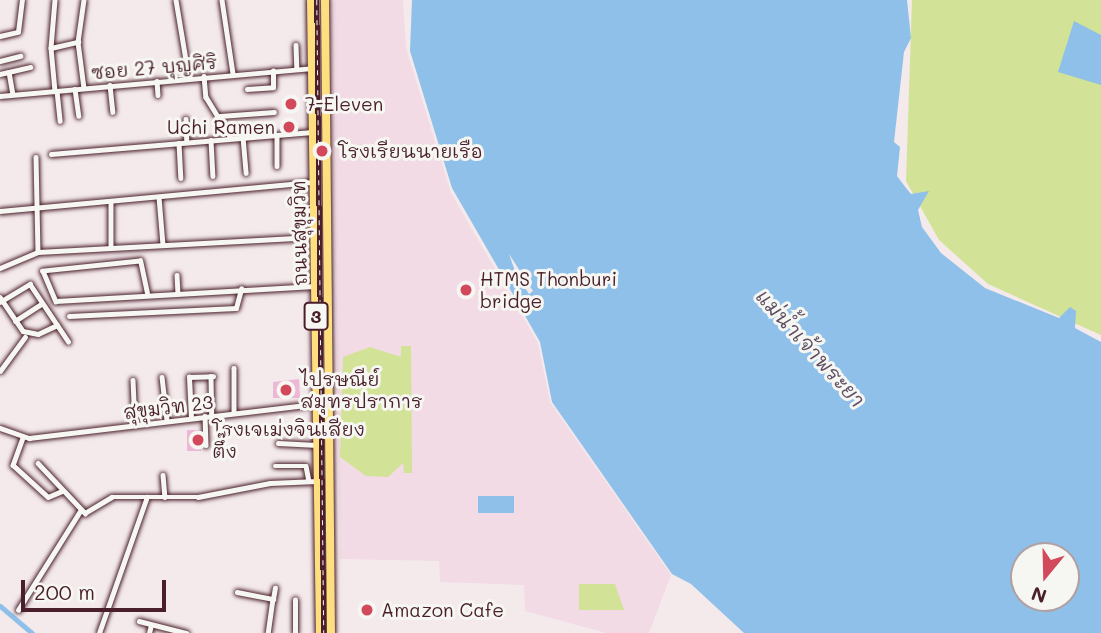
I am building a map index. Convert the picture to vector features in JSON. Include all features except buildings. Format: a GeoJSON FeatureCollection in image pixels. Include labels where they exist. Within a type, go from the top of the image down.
{"type":"FeatureCollection","features":[{"type":"Feature","properties":{"kind":"highway","name":"ถนนสุขุมวิท"},"geometry":{"type":"LineString","coordinates":[[311,0],[317,404],[314,481],[320,633]]}},
{"type":"Feature","properties":{"kind":"highway","name":"ถนนสุขุมวิท"},"geometry":{"type":"LineString","coordinates":[[325,0],[331,633]]}},
{"type":"Feature","properties":{"kind":"highway"},"geometry":{"type":"LineString","coordinates":[[314,248],[326,242]]}},
{"type":"Feature","properties":{"kind":"highway"},"geometry":{"type":"LineString","coordinates":[[314,258],[327,261]]}},
{"type":"Feature","properties":{"kind":"street"},"geometry":{"type":"LineString","coordinates":[[0,36],[19,32],[22,0]]}},
{"type":"Feature","properties":{"kind":"street"},"geometry":{"type":"LineString","coordinates":[[55,0],[51,48],[60,121]]}},
{"type":"Feature","properties":{"kind":"street"},"geometry":{"type":"LineString","coordinates":[[84,0],[78,43],[84,88]]}},
{"type":"Feature","properties":{"kind":"street"},"geometry":{"type":"LineString","coordinates":[[176,0],[189,78]]}},
{"type":"Feature","properties":{"kind":"street"},"geometry":{"type":"LineString","coordinates":[[222,0],[233,74]]}},
{"type":"Feature","properties":{"kind":"street"},"geometry":{"type":"LineString","coordinates":[[51,48],[78,43]]}},
{"type":"Feature","properties":{"kind":"street"},"geometry":{"type":"LineString","coordinates":[[296,44],[297,69]]}},
{"type":"Feature","properties":{"kind":"street"},"geometry":{"type":"LineString","coordinates":[[0,61],[20,56]]}},
{"type":"Feature","properties":{"kind":"street"},"geometry":{"type":"LineString","coordinates":[[0,74],[30,67]]}},
{"type":"Feature","properties":{"kind":"street","name":"ซอย 27 บุญศิริ"},"geometry":{"type":"LineString","coordinates":[[0,96],[312,68]]}},
{"type":"Feature","properties":{"kind":"street"},"geometry":{"type":"LineString","coordinates":[[247,89],[273,87],[274,71]]}},
{"type":"Feature","properties":{"kind":"street"},"geometry":{"type":"LineString","coordinates":[[9,72],[13,94]]}},
{"type":"Feature","properties":{"kind":"street"},"geometry":{"type":"LineString","coordinates":[[204,76],[206,97],[230,138]]}},
{"type":"Feature","properties":{"kind":"street"},"geometry":{"type":"LineString","coordinates":[[157,81],[158,95]]}},
{"type":"Feature","properties":{"kind":"street"},"geometry":{"type":"LineString","coordinates":[[110,85],[113,112]]}},
{"type":"Feature","properties":{"kind":"street"},"geometry":{"type":"LineString","coordinates":[[75,88],[79,116]]}},
{"type":"Feature","properties":{"kind":"street"},"geometry":{"type":"LineString","coordinates":[[220,117],[274,112]]}},
{"type":"Feature","properties":{"kind":"street"},"geometry":{"type":"LineString","coordinates":[[186,119],[187,142]]}},
{"type":"Feature","properties":{"kind":"street"},"geometry":{"type":"LineString","coordinates":[[51,154],[313,132]]}},
{"type":"Feature","properties":{"kind":"street"},"geometry":{"type":"LineString","coordinates":[[276,135],[277,166]]}},
{"type":"Feature","properties":{"kind":"street"},"geometry":{"type":"LineString","coordinates":[[243,137],[246,173]]}},
{"type":"Feature","properties":{"kind":"street"},"geometry":{"type":"LineString","coordinates":[[211,140],[213,176]]}},
{"type":"Feature","properties":{"kind":"street"},"geometry":{"type":"LineString","coordinates":[[179,143],[181,178]]}},
{"type":"Feature","properties":{"kind":"street"},"geometry":{"type":"LineString","coordinates":[[36,157],[38,252]]}},
{"type":"Feature","properties":{"kind":"street"},"geometry":{"type":"LineString","coordinates":[[0,211],[313,182]]}},
{"type":"Feature","properties":{"kind":"street"},"geometry":{"type":"LineString","coordinates":[[0,268],[38,252],[296,238],[302,230],[299,184]]}},
{"type":"Feature","properties":{"kind":"street"},"geometry":{"type":"LineString","coordinates":[[159,197],[163,246]]}},
{"type":"Feature","properties":{"kind":"street"},"geometry":{"type":"LineString","coordinates":[[111,201],[111,248]]}},
{"type":"Feature","properties":{"kind":"street"},"geometry":{"type":"LineString","coordinates":[[301,211],[313,210]]}},
{"type":"Feature","properties":{"kind":"street"},"geometry":{"type":"LineString","coordinates":[[147,293],[140,261],[43,271],[56,301],[147,293],[316,286]]}},
{"type":"Feature","properties":{"kind":"street"},"geometry":{"type":"LineString","coordinates":[[177,275],[178,292]]}},
{"type":"Feature","properties":{"kind":"street"},"geometry":{"type":"LineString","coordinates":[[57,325],[38,334],[23,331],[1,300],[30,284],[68,341]]}},
{"type":"Feature","properties":{"kind":"street"},"geometry":{"type":"LineString","coordinates":[[69,316],[236,308],[242,289]]}},
{"type":"Feature","properties":{"kind":"street"},"geometry":{"type":"LineString","coordinates":[[15,321],[41,304]]}},
{"type":"Feature","properties":{"kind":"street"},"geometry":{"type":"LineString","coordinates":[[0,372],[25,337]]}},
{"type":"Feature","properties":{"kind":"street"},"geometry":{"type":"LineString","coordinates":[[233,368],[234,413]]}},
{"type":"Feature","properties":{"kind":"street"},"geometry":{"type":"LineString","coordinates":[[191,418],[189,377],[212,376],[212,415]]}},
{"type":"Feature","properties":{"kind":"street"},"geometry":{"type":"LineString","coordinates":[[162,377],[167,420]]}},
{"type":"Feature","properties":{"kind":"street"},"geometry":{"type":"LineString","coordinates":[[132,380],[135,425]]}},
{"type":"Feature","properties":{"kind":"street","name":"สุขุมวิท 23"},"geometry":{"type":"LineString","coordinates":[[23,438],[317,404]]}},
{"type":"Feature","properties":{"kind":"street"},"geometry":{"type":"LineString","coordinates":[[205,416],[206,445]]}},
{"type":"Feature","properties":{"kind":"street"},"geometry":{"type":"LineString","coordinates":[[0,428],[23,438],[13,465],[42,494],[53,497],[62,491]]}},
{"type":"Feature","properties":{"kind":"street"},"geometry":{"type":"LineString","coordinates":[[278,443],[317,445]]}},
{"type":"Feature","properties":{"kind":"street"},"geometry":{"type":"LineString","coordinates":[[38,463],[79,511],[96,511],[112,497],[165,497],[314,481],[306,466],[275,466]]}},
{"type":"Feature","properties":{"kind":"street"},"geometry":{"type":"LineString","coordinates":[[163,475],[165,497]]}},
{"type":"Feature","properties":{"kind":"street"},"geometry":{"type":"LineString","coordinates":[[99,633],[147,497]]}},
{"type":"Feature","properties":{"kind":"street"},"geometry":{"type":"LineString","coordinates":[[18,610],[79,511]]}},
{"type":"Feature","properties":{"kind":"street"},"geometry":{"type":"LineString","coordinates":[[268,633],[275,588]]}},
{"type":"Feature","properties":{"kind":"street"},"geometry":{"type":"LineString","coordinates":[[237,592],[273,599]]}},
{"type":"Feature","properties":{"kind":"street"},"geometry":{"type":"LineString","coordinates":[[295,600],[295,633]]}},
{"type":"Feature","properties":{"kind":"street"},"geometry":{"type":"LineString","coordinates":[[139,621],[186,633]]}},
{"type":"Feature","properties":{"kind":"street"},"geometry":{"type":"LineString","coordinates":[[149,633],[151,625]]}},
{"type":"Feature","properties":{"kind":"shaded area","name":"โรงเรียนนายเรือ"},"geometry":{"type":"Polygon","coordinates":[[[331,0],[403,0],[406,48],[451,193],[538,343],[550,402],[671,575],[649,633],[606,633],[525,611],[524,585],[440,582],[439,561],[340,559],[331,0]]]}},
{"type":"Feature","properties":{"kind":"green space"},"geometry":{"type":"Polygon","coordinates":[[[912,0],[1101,0],[1101,335],[988,284],[939,240],[906,181],[912,0]]]}},
{"type":"Feature","properties":{"kind":"green space"},"geometry":{"type":"Polygon","coordinates":[[[401,346],[411,346],[412,473],[404,473],[403,463],[388,477],[366,476],[340,457],[343,357],[370,347],[401,357],[401,346]]]}},
{"type":"Feature","properties":{"kind":"green space"},"geometry":{"type":"Polygon","coordinates":[[[579,584],[615,584],[624,610],[579,610],[579,584]]]}},
{"type":"Feature","properties":{"kind":"water","name":"แม่น้ำเจ้าพระยา"},"geometry":{"type":"Polygon","coordinates":[[[412,0],[907,0],[911,38],[904,52],[894,142],[900,147],[897,176],[911,194],[929,191],[918,210],[922,227],[941,253],[985,288],[1059,318],[1070,307],[1076,311],[1075,328],[1101,342],[1101,633],[744,633],[691,584],[672,574],[552,402],[540,342],[507,284],[519,278],[529,294],[533,291],[509,254],[516,274],[505,280],[452,188],[410,51],[412,0]]]}},
{"type":"Feature","properties":{"kind":"water"},"geometry":{"type":"Polygon","coordinates":[[[1074,21],[1101,35],[1101,85],[1058,72],[1074,21]]]}},
{"type":"Feature","properties":{"kind":"water"},"geometry":{"type":"Polygon","coordinates":[[[478,496],[514,496],[514,513],[478,513],[478,496]]]}},
{"type":"Feature","properties":{"kind":"waterway"},"geometry":{"type":"LineString","coordinates":[[0,606],[32,633]]}},
{"type":"Feature","properties":{"kind":"railway"},"geometry":{"type":"LineString","coordinates":[[317,0],[324,633]]}},
{"type":"Feature","properties":{"kind":"place","name":"7-Eleven"},"geometry":{"type":"Point","coordinates":[291,104]}},
{"type":"Feature","properties":{"kind":"place","name":"Uchi Ramen"},"geometry":{"type":"Point","coordinates":[289,127]}},
{"type":"Feature","properties":{"kind":"place","name":"โรงเรียนนายเรือ"},"geometry":{"type":"Point","coordinates":[322,151]}},
{"type":"Feature","properties":{"kind":"place","name":"HTMS Thonburi bridge"},"geometry":{"type":"Point","coordinates":[466,290]}},
{"type":"Feature","properties":{"kind":"place","name":"ไปรษณีย์ สมุทรปราการ"},"geometry":{"type":"Point","coordinates":[286,390]}},
{"type":"Feature","properties":{"kind":"place","name":"โรงเจเม่งจินเสียง ตึ๊ง"},"geometry":{"type":"Point","coordinates":[198,440]}},
{"type":"Feature","properties":{"kind":"place","name":"Amazon Cafe"},"geometry":{"type":"Point","coordinates":[367,610]}}]}
